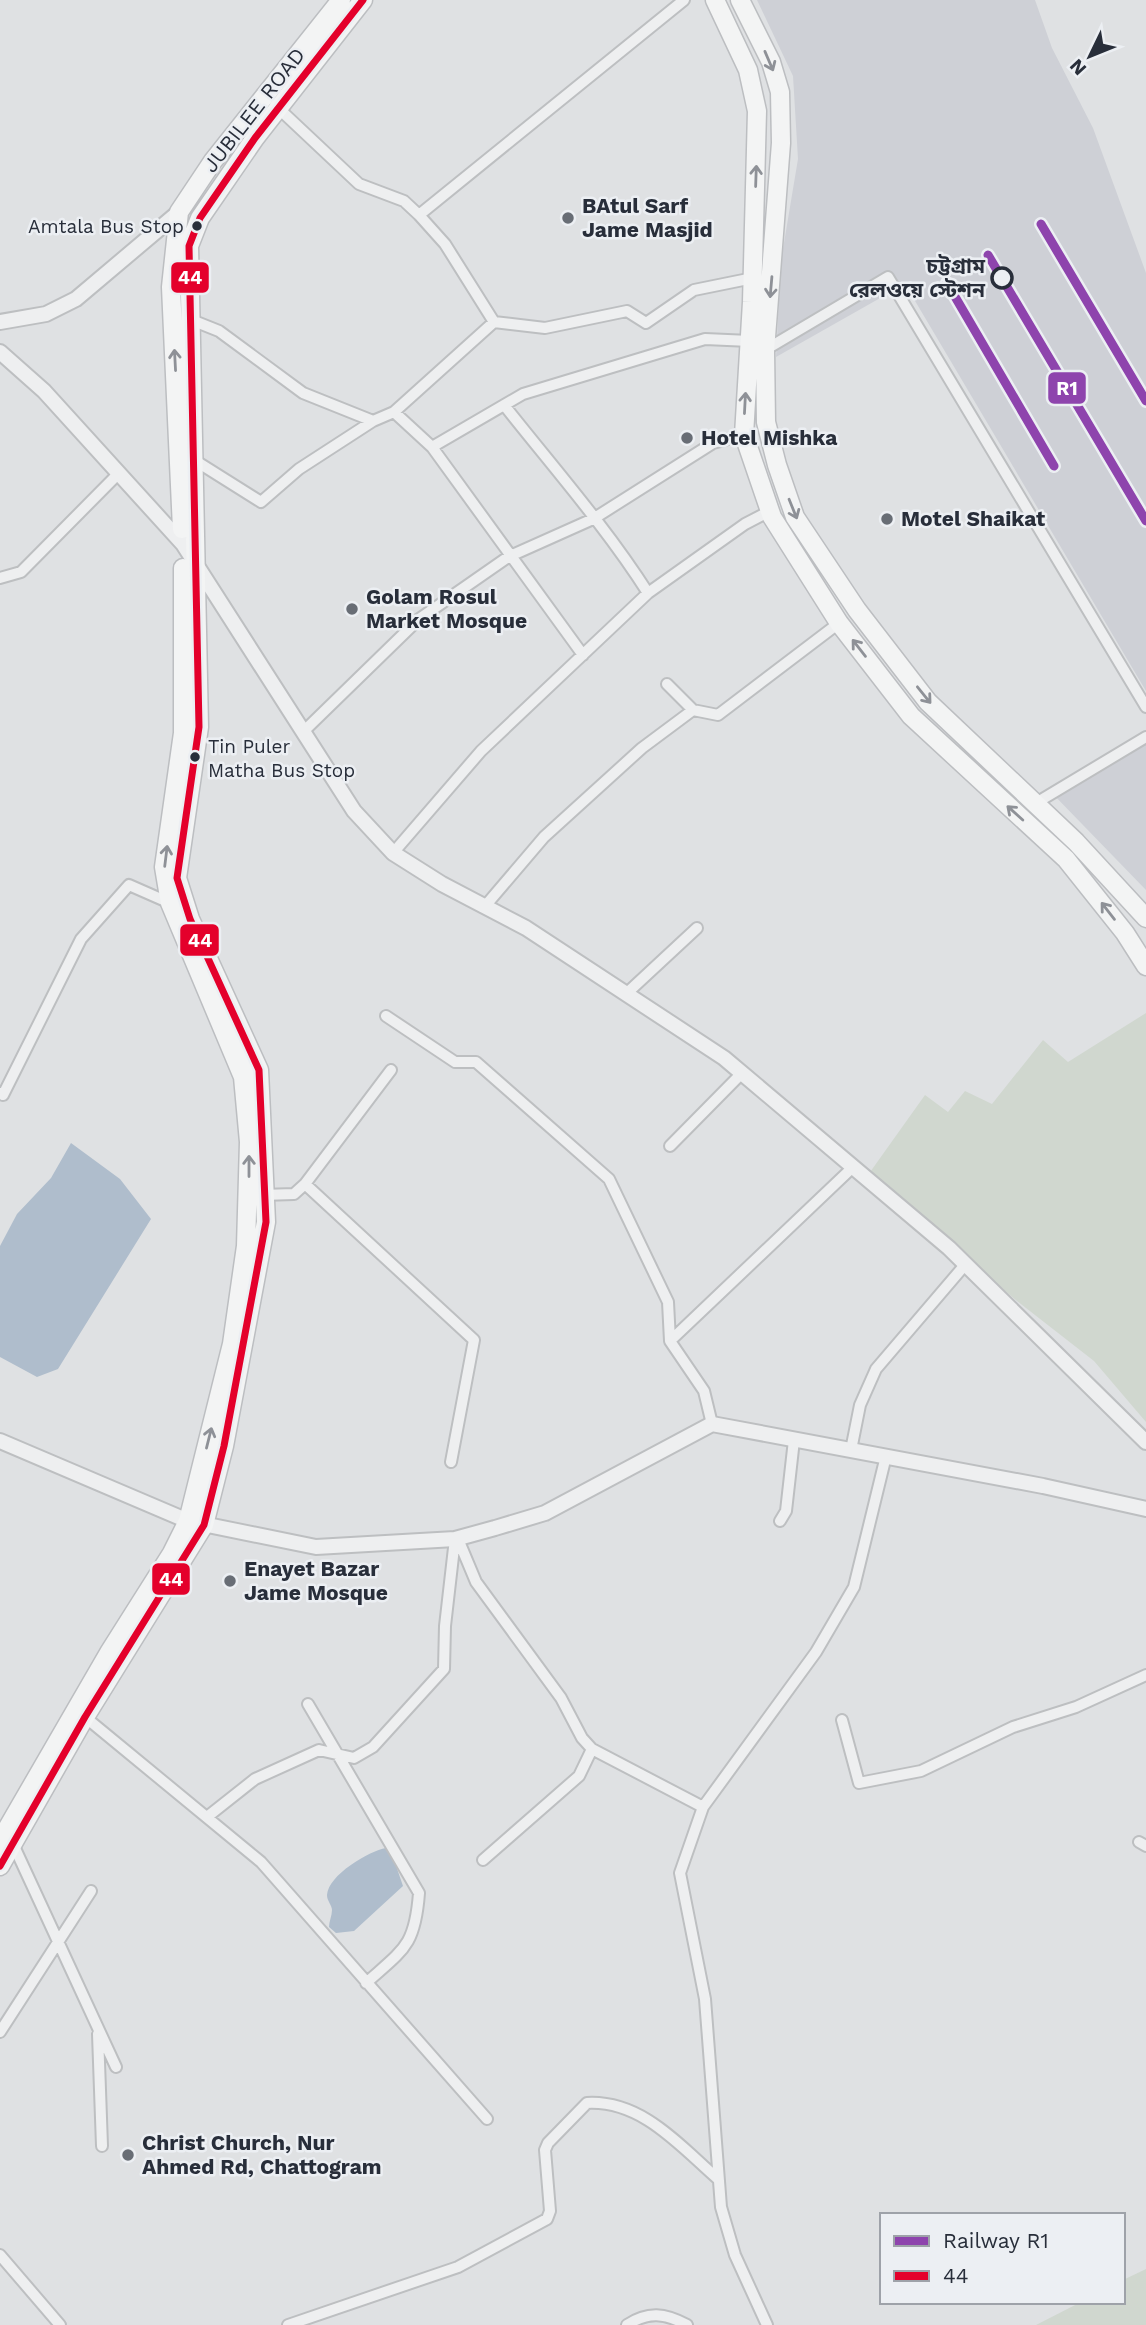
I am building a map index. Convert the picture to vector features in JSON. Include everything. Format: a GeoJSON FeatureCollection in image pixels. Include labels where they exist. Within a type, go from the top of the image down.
{"type":"FeatureCollection","features":[{"type":"Feature","properties":{"kind":"main road","name":"JUBILEE ROAD"},"geometry":{"type":"LineString","coordinates":[[0,1866],[7,1842],[85,1717],[195,1517],[232,1344],[246,1246],[257,1195],[243,1077],[170,903],[164,867],[183,733],[185,456],[181,318],[171,287],[179,212],[213,161],[341,0]]}},
{"type":"Feature","properties":{"kind":"main road"},"geometry":{"type":"LineString","coordinates":[[181,318],[189,246],[200,218],[278,108],[363,0]]}},
{"type":"Feature","properties":{"kind":"main road"},"geometry":{"type":"LineString","coordinates":[[715,0],[748,70],[757,111],[753,278],[758,345],[766,422],[776,465],[795,517],[857,610],[928,702],[1036,803],[1146,918]]}},
{"type":"Feature","properties":{"kind":"main road"},"geometry":{"type":"LineString","coordinates":[[740,0],[771,62],[780,92],[781,143],[758,345],[744,435],[770,511],[839,622],[912,716],[1066,859],[1125,933],[1146,966]]}},
{"type":"Feature","properties":{"kind":"main road"},"geometry":{"type":"LineString","coordinates":[[757,139],[781,143]]}},
{"type":"Feature","properties":{"kind":"main road"},"geometry":{"type":"LineString","coordinates":[[185,456],[195,562],[199,727],[177,878],[190,919],[259,1069],[257,1195]]}},
{"type":"Feature","properties":{"kind":"main road"},"geometry":{"type":"LineString","coordinates":[[7,1842],[110,1651],[195,1517]]}},
{"type":"Feature","properties":{"kind":"street"},"geometry":{"type":"LineString","coordinates":[[419,215],[684,0]]}},
{"type":"Feature","properties":{"kind":"street"},"geometry":{"type":"LineString","coordinates":[[264,95],[359,184],[404,201],[419,215],[445,244],[494,322]]}},
{"type":"Feature","properties":{"kind":"street"},"geometry":{"type":"LineString","coordinates":[[0,322],[46,314],[76,299],[179,212]]}},
{"type":"Feature","properties":{"kind":"street"},"geometry":{"type":"LineString","coordinates":[[432,447],[523,394],[705,339],[758,345],[888,277],[1146,707]]}},
{"type":"Feature","properties":{"kind":"street"},"geometry":{"type":"LineString","coordinates":[[185,456],[261,502],[299,469],[373,421],[394,412],[494,322],[545,328],[627,311],[646,323],[694,290],[753,278]]}},
{"type":"Feature","properties":{"kind":"street"},"geometry":{"type":"LineString","coordinates":[[181,318],[219,331],[303,393],[373,421]]}},
{"type":"Feature","properties":{"kind":"street"},"geometry":{"type":"LineString","coordinates":[[0,352],[44,391],[183,544],[305,730],[354,811],[393,853],[442,884],[486,905],[627,993],[742,1073],[949,1248],[964,1266],[1146,1442]]}},
{"type":"Feature","properties":{"kind":"street"},"geometry":{"type":"LineString","coordinates":[[504,405],[593,519],[615,541],[648,593]]}},
{"type":"Feature","properties":{"kind":"street"},"geometry":{"type":"LineString","coordinates":[[394,412],[432,447],[508,556],[583,655]]}},
{"type":"Feature","properties":{"kind":"street"},"geometry":{"type":"LineString","coordinates":[[305,730],[419,619],[508,556],[593,519],[713,443],[744,435]]}},
{"type":"Feature","properties":{"kind":"street"},"geometry":{"type":"LineString","coordinates":[[0,579],[21,572],[119,473]]}},
{"type":"Feature","properties":{"kind":"street"},"geometry":{"type":"LineString","coordinates":[[393,853],[481,751],[648,593],[745,524],[770,511]]}},
{"type":"Feature","properties":{"kind":"street"},"geometry":{"type":"LineString","coordinates":[[667,684],[693,710],[718,715],[839,622]]}},
{"type":"Feature","properties":{"kind":"street"},"geometry":{"type":"LineString","coordinates":[[486,905],[544,837],[642,748],[693,710]]}},
{"type":"Feature","properties":{"kind":"street"},"geometry":{"type":"LineString","coordinates":[[1036,803],[1146,737]]}},
{"type":"Feature","properties":{"kind":"street"},"geometry":{"type":"LineString","coordinates":[[0,1093],[3,1095],[81,939],[129,885],[170,903]]}},
{"type":"Feature","properties":{"kind":"street"},"geometry":{"type":"LineString","coordinates":[[1125,933],[1146,918]]}},
{"type":"Feature","properties":{"kind":"street"},"geometry":{"type":"LineString","coordinates":[[627,993],[697,928]]}},
{"type":"Feature","properties":{"kind":"street"},"geometry":{"type":"LineString","coordinates":[[386,1016],[455,1062],[476,1062],[609,1179],[668,1302],[670,1340],[704,1391],[712,1424]]}},
{"type":"Feature","properties":{"kind":"street"},"geometry":{"type":"LineString","coordinates":[[257,1195],[294,1194],[305,1185],[391,1070]]}},
{"type":"Feature","properties":{"kind":"street"},"geometry":{"type":"LineString","coordinates":[[670,1146],[742,1073]]}},
{"type":"Feature","properties":{"kind":"street"},"geometry":{"type":"LineString","coordinates":[[670,1340],[852,1168]]}},
{"type":"Feature","properties":{"kind":"street"},"geometry":{"type":"LineString","coordinates":[[305,1185],[474,1340],[450,1462]]}},
{"type":"Feature","properties":{"kind":"street"},"geometry":{"type":"LineString","coordinates":[[851,1450],[860,1405],[876,1370],[964,1266]]}},
{"type":"Feature","properties":{"kind":"street"},"geometry":{"type":"LineString","coordinates":[[0,1441],[195,1517],[316,1547],[456,1539],[545,1513],[712,1424],[886,1456],[1146,1510]]}},
{"type":"Feature","properties":{"kind":"street"},"geometry":{"type":"LineString","coordinates":[[780,1521],[786,1511],[794,1440]]}},
{"type":"Feature","properties":{"kind":"street"},"geometry":{"type":"LineString","coordinates":[[767,2325],[735,2255],[721,2207],[705,1999],[680,1873],[704,1807],[816,1652],[854,1587],[886,1456]]}},
{"type":"Feature","properties":{"kind":"street"},"geometry":{"type":"LineString","coordinates":[[456,1539],[476,1583],[561,1698],[582,1738],[592,1749],[704,1807]]}},
{"type":"Feature","properties":{"kind":"street"},"geometry":{"type":"LineString","coordinates":[[207,1817],[255,1779],[319,1750],[354,1758],[373,1747],[444,1668],[445,1626],[456,1539]]}},
{"type":"Feature","properties":{"kind":"street"},"geometry":{"type":"LineString","coordinates":[[842,1720],[859,1783],[921,1771],[1013,1727],[1076,1707],[1146,1675]]}},
{"type":"Feature","properties":{"kind":"street"},"geometry":{"type":"LineString","coordinates":[[308,1704],[419,1893],[416,1925],[403,1950],[366,1983]]}},
{"type":"Feature","properties":{"kind":"street"},"geometry":{"type":"LineString","coordinates":[[85,1717],[261,1862],[487,2119]]}},
{"type":"Feature","properties":{"kind":"street"},"geometry":{"type":"LineString","coordinates":[[483,1860],[579,1776],[592,1749]]}},
{"type":"Feature","properties":{"kind":"street"},"geometry":{"type":"LineString","coordinates":[[7,1842],[58,1941],[116,2067]]}},
{"type":"Feature","properties":{"kind":"street"},"geometry":{"type":"LineString","coordinates":[[0,2032],[91,1891]]}},
{"type":"Feature","properties":{"kind":"street"},"geometry":{"type":"LineString","coordinates":[[98,2028],[102,2146]]}},
{"type":"Feature","properties":{"kind":"street"},"geometry":{"type":"LineString","coordinates":[[288,2325],[458,2267],[547,2218],[550,2211],[545,2150],[587,2103],[613,2104],[645,2116],[719,2179]]}},
{"type":"Feature","properties":{"kind":"street"},"geometry":{"type":"LineString","coordinates":[[0,2255],[60,2325]]}},
{"type":"Feature","properties":{"kind":"street"},"geometry":{"type":"LineString","coordinates":[[627,2325],[643,2315],[657,2313],[687,2325]]}},
{"type":"Feature","properties":{"kind":"shaded area","name":"চট্টগ্রাম রেলওয়ে স্টেশন"},"geometry":{"type":"Polygon","coordinates":[[[757,0],[1035,0],[1052,48],[1093,128],[1146,273],[1146,691],[905,284],[776,357],[781,261],[798,159],[793,76],[757,0]]]}},
{"type":"Feature","properties":{"kind":"shaded area"},"geometry":{"type":"Polygon","coordinates":[[[1146,731],[1146,890],[1050,791],[1146,731]]]}},
{"type":"Feature","properties":{"kind":"shaded area"},"geometry":{"type":"Polygon","coordinates":[[[1146,1013],[1146,1422],[1094,1361],[1017,1301],[868,1175],[925,1095],[948,1112],[965,1091],[992,1104],[1043,1040],[1068,1062],[1146,1013]]]}},
{"type":"Feature","properties":{"kind":"shaded area"},"geometry":{"type":"Polygon","coordinates":[[[1146,2269],[1146,2325],[1036,2325],[1077,2304],[1125,2304],[1125,2279],[1146,2269]]]}},
{"type":"Feature","properties":{"kind":"water"},"geometry":{"type":"Polygon","coordinates":[[[71,1143],[120,1179],[151,1219],[58,1369],[37,1377],[0,1357],[0,1246],[17,1214],[51,1178],[71,1143]]]}},
{"type":"Feature","properties":{"kind":"water"},"geometry":{"type":"Polygon","coordinates":[[[386,1848],[391,1851],[403,1886],[354,1931],[336,1933],[329,1927],[332,1910],[327,1897],[329,1887],[351,1865],[386,1848]]]}},
{"type":"Feature","properties":{"kind":"rail line","name":"R1"},"geometry":{"type":"LineString","coordinates":[[1041,224],[1146,401]]}},
{"type":"Feature","properties":{"kind":"rail line","name":"R1"},"geometry":{"type":"LineString","coordinates":[[988,255],[1146,521]]}},
{"type":"Feature","properties":{"kind":"rail line","name":"R1"},"geometry":{"type":"LineString","coordinates":[[947,283],[1054,466]]}},
{"type":"Feature","properties":{"kind":"transit line","name":"44"},"geometry":{"type":"LineString","coordinates":[[0,1866],[85,1717],[204,1525],[224,1446],[266,1222],[259,1070],[190,919],[177,878],[199,727],[189,246],[200,218],[255,138],[363,0]]}},
{"type":"Feature","properties":{"kind":"place","name":"BAtul Sarf Jame Masjid"},"geometry":{"type":"Point","coordinates":[568,218]}},
{"type":"Feature","properties":{"kind":"place","name":"Amtala Bus Stop"},"geometry":{"type":"Point","coordinates":[197,226]}},
{"type":"Feature","properties":{"kind":"place","name":"চট্টগ্রাম রেলওয়ে স্টেশন"},"geometry":{"type":"Point","coordinates":[1002,278]}},
{"type":"Feature","properties":{"kind":"place","name":"Hotel Mishka"},"geometry":{"type":"Point","coordinates":[687,438]}},
{"type":"Feature","properties":{"kind":"place","name":"Motel Shaikat"},"geometry":{"type":"Point","coordinates":[887,519]}},
{"type":"Feature","properties":{"kind":"place","name":"Golam Rosul Market Mosque"},"geometry":{"type":"Point","coordinates":[352,609]}},
{"type":"Feature","properties":{"kind":"place","name":"Tin Puler Matha Bus Stop"},"geometry":{"type":"Point","coordinates":[195,757]}},
{"type":"Feature","properties":{"kind":"place","name":"Enayet Bazar Jame Mosque"},"geometry":{"type":"Point","coordinates":[230,1581]}},
{"type":"Feature","properties":{"kind":"place","name":"Christ Church, Nur Ahmed Rd, Chattogram"},"geometry":{"type":"Point","coordinates":[128,2155]}}]}
